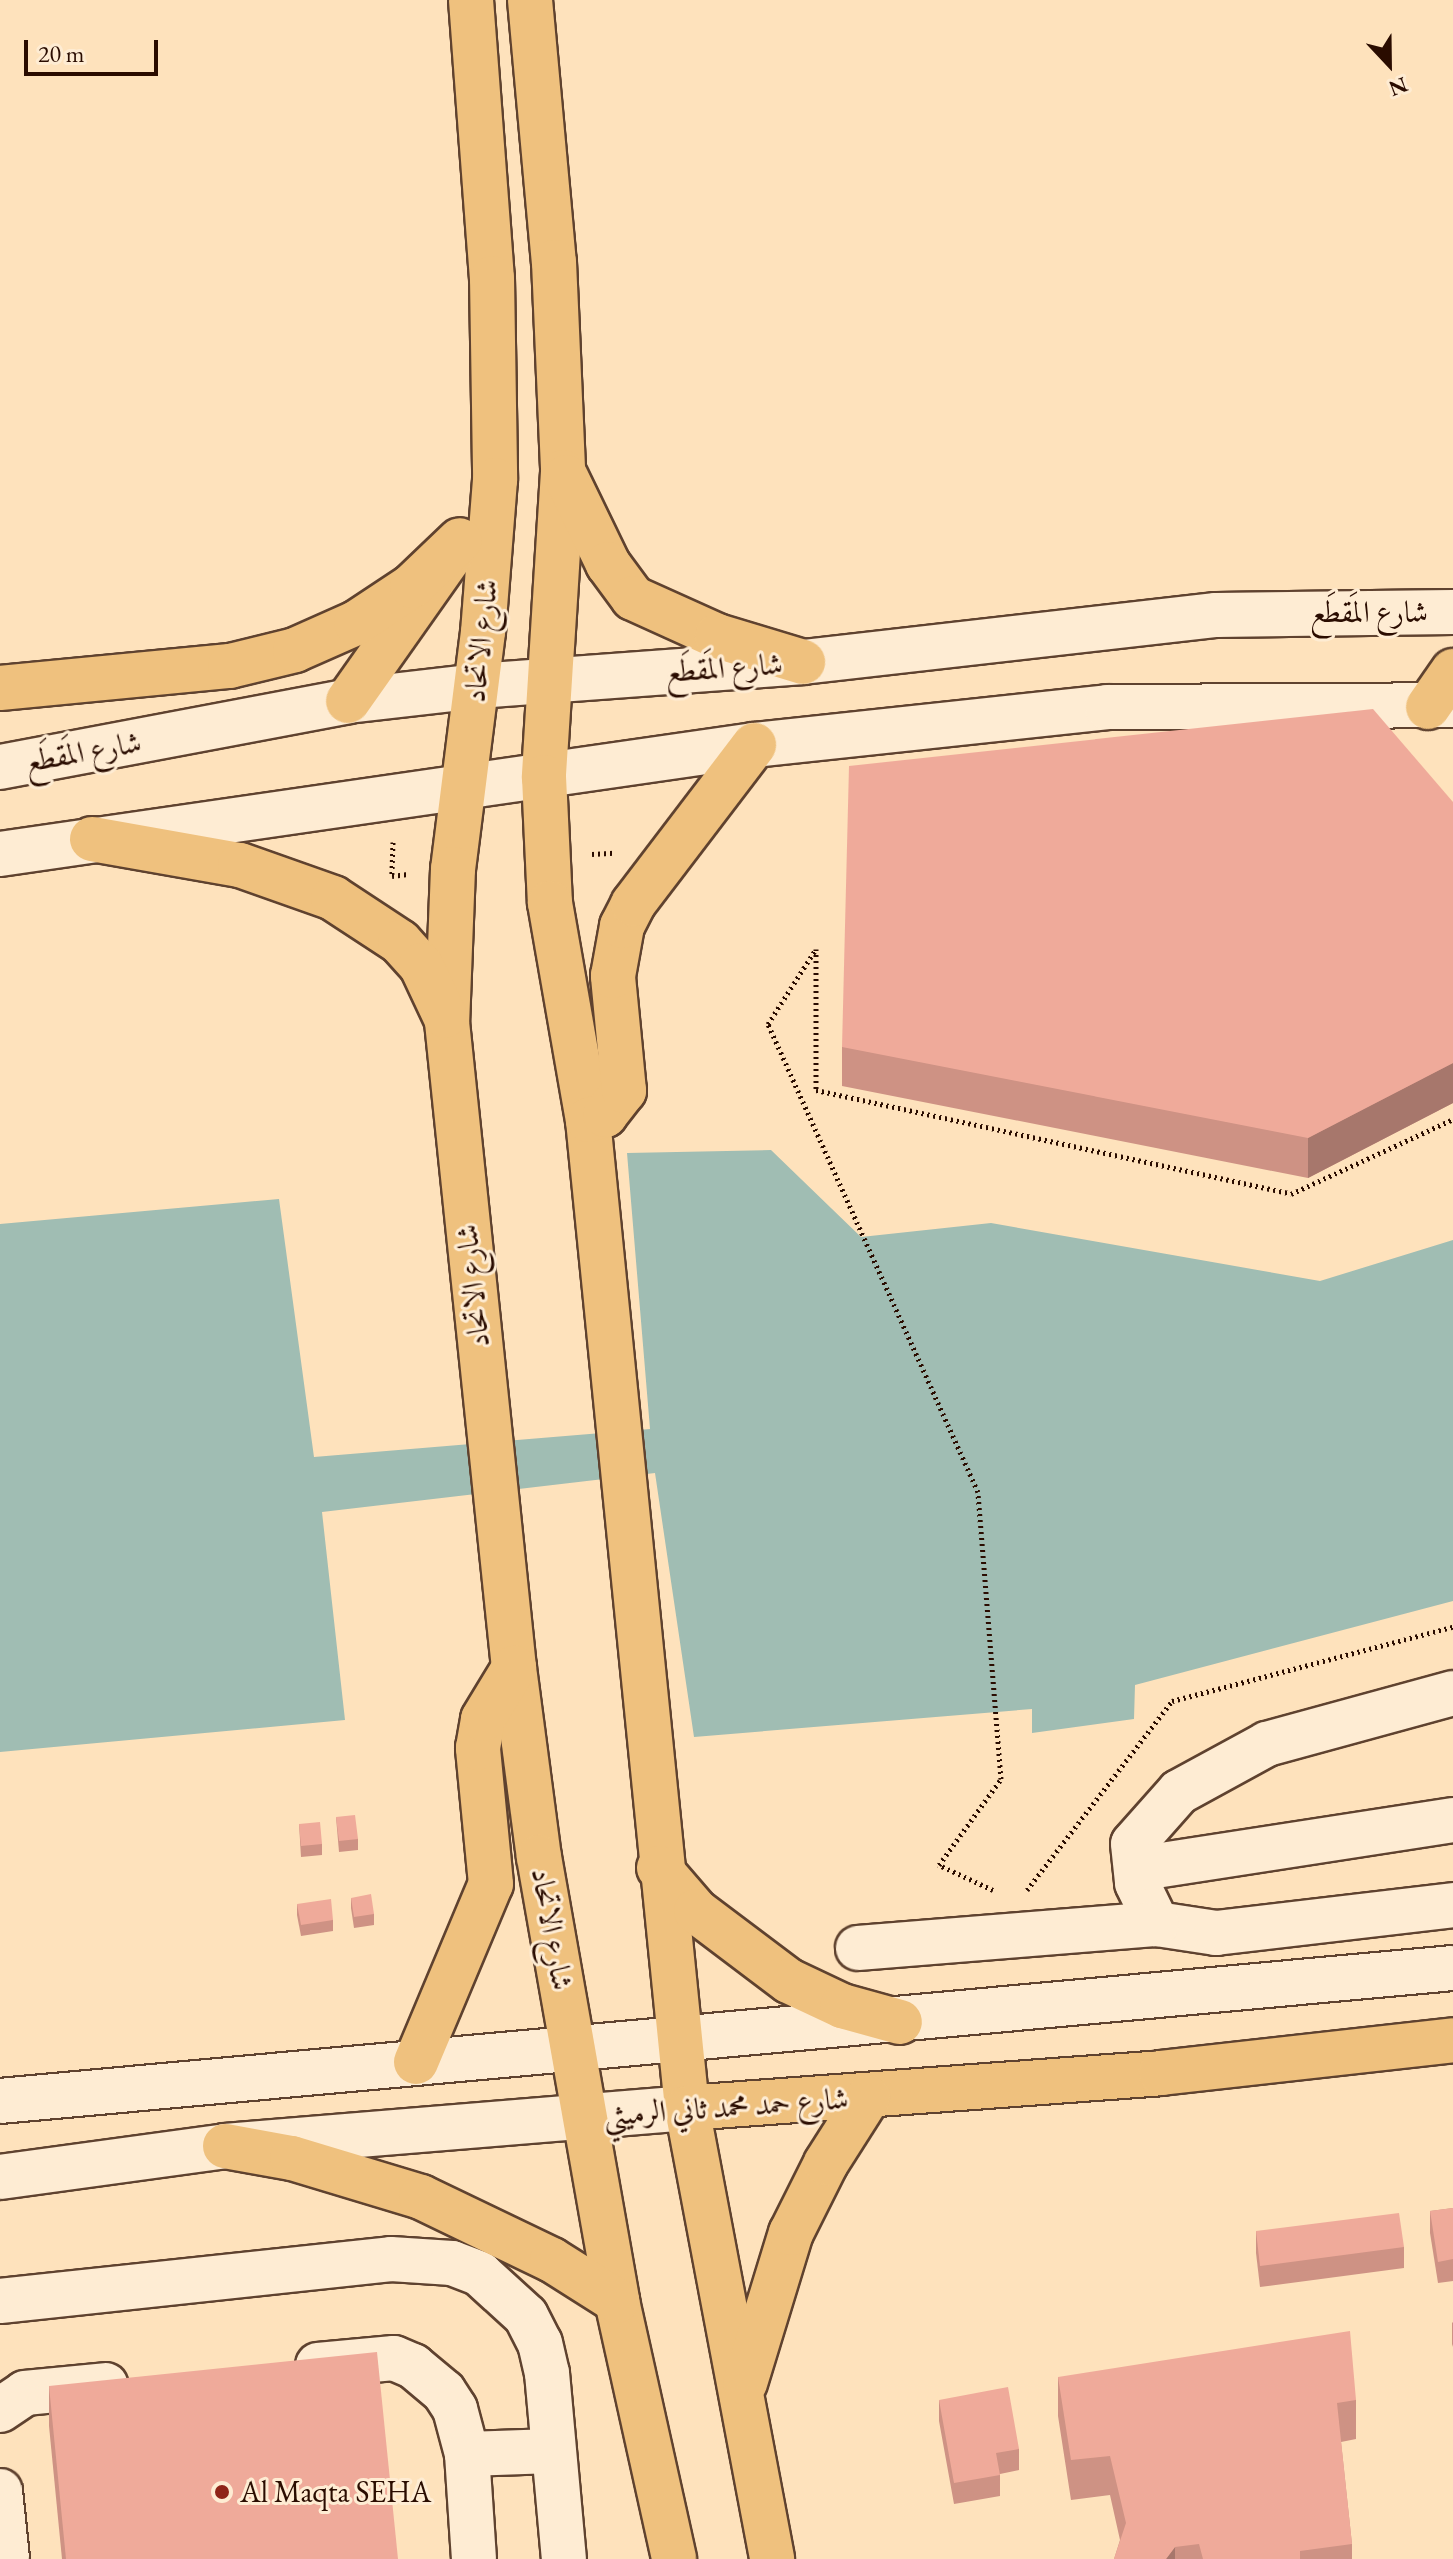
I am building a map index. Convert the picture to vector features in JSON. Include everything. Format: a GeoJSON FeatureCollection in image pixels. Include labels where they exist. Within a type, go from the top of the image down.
{"type":"FeatureCollection","features":[{"type":"Feature","properties":{"kind":"main road","name":"شارع الاتحاد"},"geometry":{"type":"LineString","coordinates":[[471,0],[492,278],[495,480],[477,686],[453,869],[447,1022],[514,1668],[572,2047],[587,2116],[617,2301],[674,2559]]}},
{"type":"Feature","properties":{"kind":"main road"},"geometry":{"type":"LineString","coordinates":[[530,0],[554,262],[563,472],[544,777],[550,903],[588,1120],[659,1868],[687,2108],[772,2559]]}},
{"type":"Feature","properties":{"kind":"main road"},"geometry":{"type":"LineString","coordinates":[[563,472],[608,564],[633,598],[717,636],[803,662]]}},
{"type":"Feature","properties":{"kind":"main road"},"geometry":{"type":"LineString","coordinates":[[348,701],[460,540],[495,480]]}},
{"type":"Feature","properties":{"kind":"main road"},"geometry":{"type":"LineString","coordinates":[[0,688],[230,666],[295,650],[378,608],[412,586],[460,540]]}},
{"type":"Feature","properties":{"kind":"main road"},"geometry":{"type":"LineString","coordinates":[[1440,706],[1453,671]]}},
{"type":"Feature","properties":{"kind":"main road"},"geometry":{"type":"LineString","coordinates":[[588,1120],[617,1105],[624,1091],[613,976],[622,926],[640,893],[754,745]]}},
{"type":"Feature","properties":{"kind":"main road"},"geometry":{"type":"LineString","coordinates":[[92,839],[240,865],[333,898],[400,942],[421,965],[447,1022]]}},
{"type":"Feature","properties":{"kind":"main road"},"geometry":{"type":"LineString","coordinates":[[416,2062],[491,1884],[478,1748],[483,1719],[514,1668]]}},
{"type":"Feature","properties":{"kind":"main road"},"geometry":{"type":"LineString","coordinates":[[659,1868],[707,1921],[789,1981],[842,2006],[900,2022]]}},
{"type":"Feature","properties":{"kind":"main road","name":"شارع حمد محمد ثاني الرميثي"},"geometry":{"type":"LineString","coordinates":[[687,2108],[1161,2073],[1453,2040]]}},
{"type":"Feature","properties":{"kind":"main road"},"geometry":{"type":"LineString","coordinates":[[742,2397],[758,2327],[791,2233],[826,2163],[868,2097]]}},
{"type":"Feature","properties":{"kind":"main road"},"geometry":{"type":"LineString","coordinates":[[225,2146],[292,2158],[421,2197],[552,2260],[617,2301]]}},
{"type":"Feature","properties":{"kind":"street","name":"شارع المَقطَع"},"geometry":{"type":"LineString","coordinates":[[0,767],[348,701],[477,686],[803,662],[1216,615],[1453,612]]}},
{"type":"Feature","properties":{"kind":"street"},"geometry":{"type":"LineString","coordinates":[[0,854],[754,745],[1107,707],[1440,706]]}},
{"type":"Feature","properties":{"kind":"street"},"geometry":{"type":"LineString","coordinates":[[1157,1924],[1136,1869],[1133,1844],[1179,1792],[1267,1744],[1453,1693]]}},
{"type":"Feature","properties":{"kind":"street"},"geometry":{"type":"LineString","coordinates":[[1136,1869],[1453,1820]]}},
{"type":"Feature","properties":{"kind":"street"},"geometry":{"type":"LineString","coordinates":[[858,1948],[1157,1924],[1216,1933],[1453,1905]]}},
{"type":"Feature","properties":{"kind":"street"},"geometry":{"type":"LineString","coordinates":[[0,2101],[572,2047],[900,2022],[1453,1968]]}},
{"type":"Feature","properties":{"kind":"street","name":"شارع حمد محمد ثاني الرميثي"},"geometry":{"type":"LineString","coordinates":[[0,2177],[225,2146],[687,2108]]}},
{"type":"Feature","properties":{"kind":"street"},"geometry":{"type":"LineString","coordinates":[[0,2301],[391,2259],[452,2263],[505,2292],[526,2316],[547,2373],[564,2559]]}},
{"type":"Feature","properties":{"kind":"street"},"geometry":{"type":"LineString","coordinates":[[271,2369],[394,2358],[413,2366],[455,2409],[467,2454],[474,2559]]}},
{"type":"Feature","properties":{"kind":"street"},"geometry":{"type":"LineString","coordinates":[[0,2410],[25,2393],[148,2381]]}},
{"type":"Feature","properties":{"kind":"street"},"geometry":{"type":"LineString","coordinates":[[467,2454],[553,2451]]}},
{"type":"Feature","properties":{"kind":"street"},"geometry":{"type":"LineString","coordinates":[[0,2491],[7,2559]]}},
{"type":"Feature","properties":{"kind":"path"},"geometry":{"type":"LineString","coordinates":[[1001,1779],[978,1492],[768,1024],[816,949],[816,1090],[1291,1194],[1453,1119]]}},
{"type":"Feature","properties":{"kind":"water"},"geometry":{"type":"Polygon","coordinates":[[[771,1150],[861,1237],[991,1223],[1320,1281],[1453,1240],[1453,1601],[1135,1685],[1134,1719],[1032,1733],[1032,1709],[694,1737],[655,1473],[322,1512],[345,1720],[0,1752],[0,1224],[279,1199],[314,1457],[650,1429],[627,1153],[771,1150]]]}},
{"type":"Feature","properties":{"kind":"building"},"geometry":{"type":"Polygon","coordinates":[[[1373,709],[1453,802],[1453,1063],[1308,1138],[842,1047],[849,766],[1373,709]]]}},
{"type":"Feature","properties":{"kind":"building"},"geometry":{"type":"Polygon","coordinates":[[[355,1815],[358,1839],[339,1841],[336,1817],[355,1815]]]}},
{"type":"Feature","properties":{"kind":"building"},"geometry":{"type":"Polygon","coordinates":[[[320,1822],[322,1844],[301,1846],[299,1824],[320,1822]]]}},
{"type":"Feature","properties":{"kind":"building"},"geometry":{"type":"Polygon","coordinates":[[[371,1894],[374,1914],[354,1917],[351,1898],[371,1894]]]}},
{"type":"Feature","properties":{"kind":"building"},"geometry":{"type":"Polygon","coordinates":[[[331,1899],[333,1920],[301,1925],[297,1904],[331,1899]]]}},
{"type":"Feature","properties":{"kind":"building"},"geometry":{"type":"Polygon","coordinates":[[[1453,2208],[1453,2259],[1438,2262],[1430,2211],[1453,2208]]]}},
{"type":"Feature","properties":{"kind":"building"},"geometry":{"type":"Polygon","coordinates":[[[1399,2213],[1404,2247],[1260,2266],[1256,2231],[1399,2213]]]}},
{"type":"Feature","properties":{"kind":"building"},"geometry":{"type":"Polygon","coordinates":[[[1350,2331],[1356,2400],[1337,2403],[1352,2544],[1300,2551],[1300,2559],[1203,2559],[1199,2544],[1175,2547],[1166,2559],[1114,2559],[1126,2523],[1110,2456],[1071,2460],[1058,2377],[1350,2331]]]}},
{"type":"Feature","properties":{"kind":"building","name":"Al Maqta SEHA"},"geometry":{"type":"Polygon","coordinates":[[[377,2352],[398,2559],[66,2559],[49,2386],[377,2352]]]}},
{"type":"Feature","properties":{"kind":"building"},"geometry":{"type":"Polygon","coordinates":[[[1008,2387],[1019,2449],[996,2453],[1000,2475],[954,2483],[939,2400],[1008,2387]]]}},
{"type":"Feature","properties":{"kind":"place","name":"Al Maqta SEHA"},"geometry":{"type":"Point","coordinates":[222,2492]}}]}
